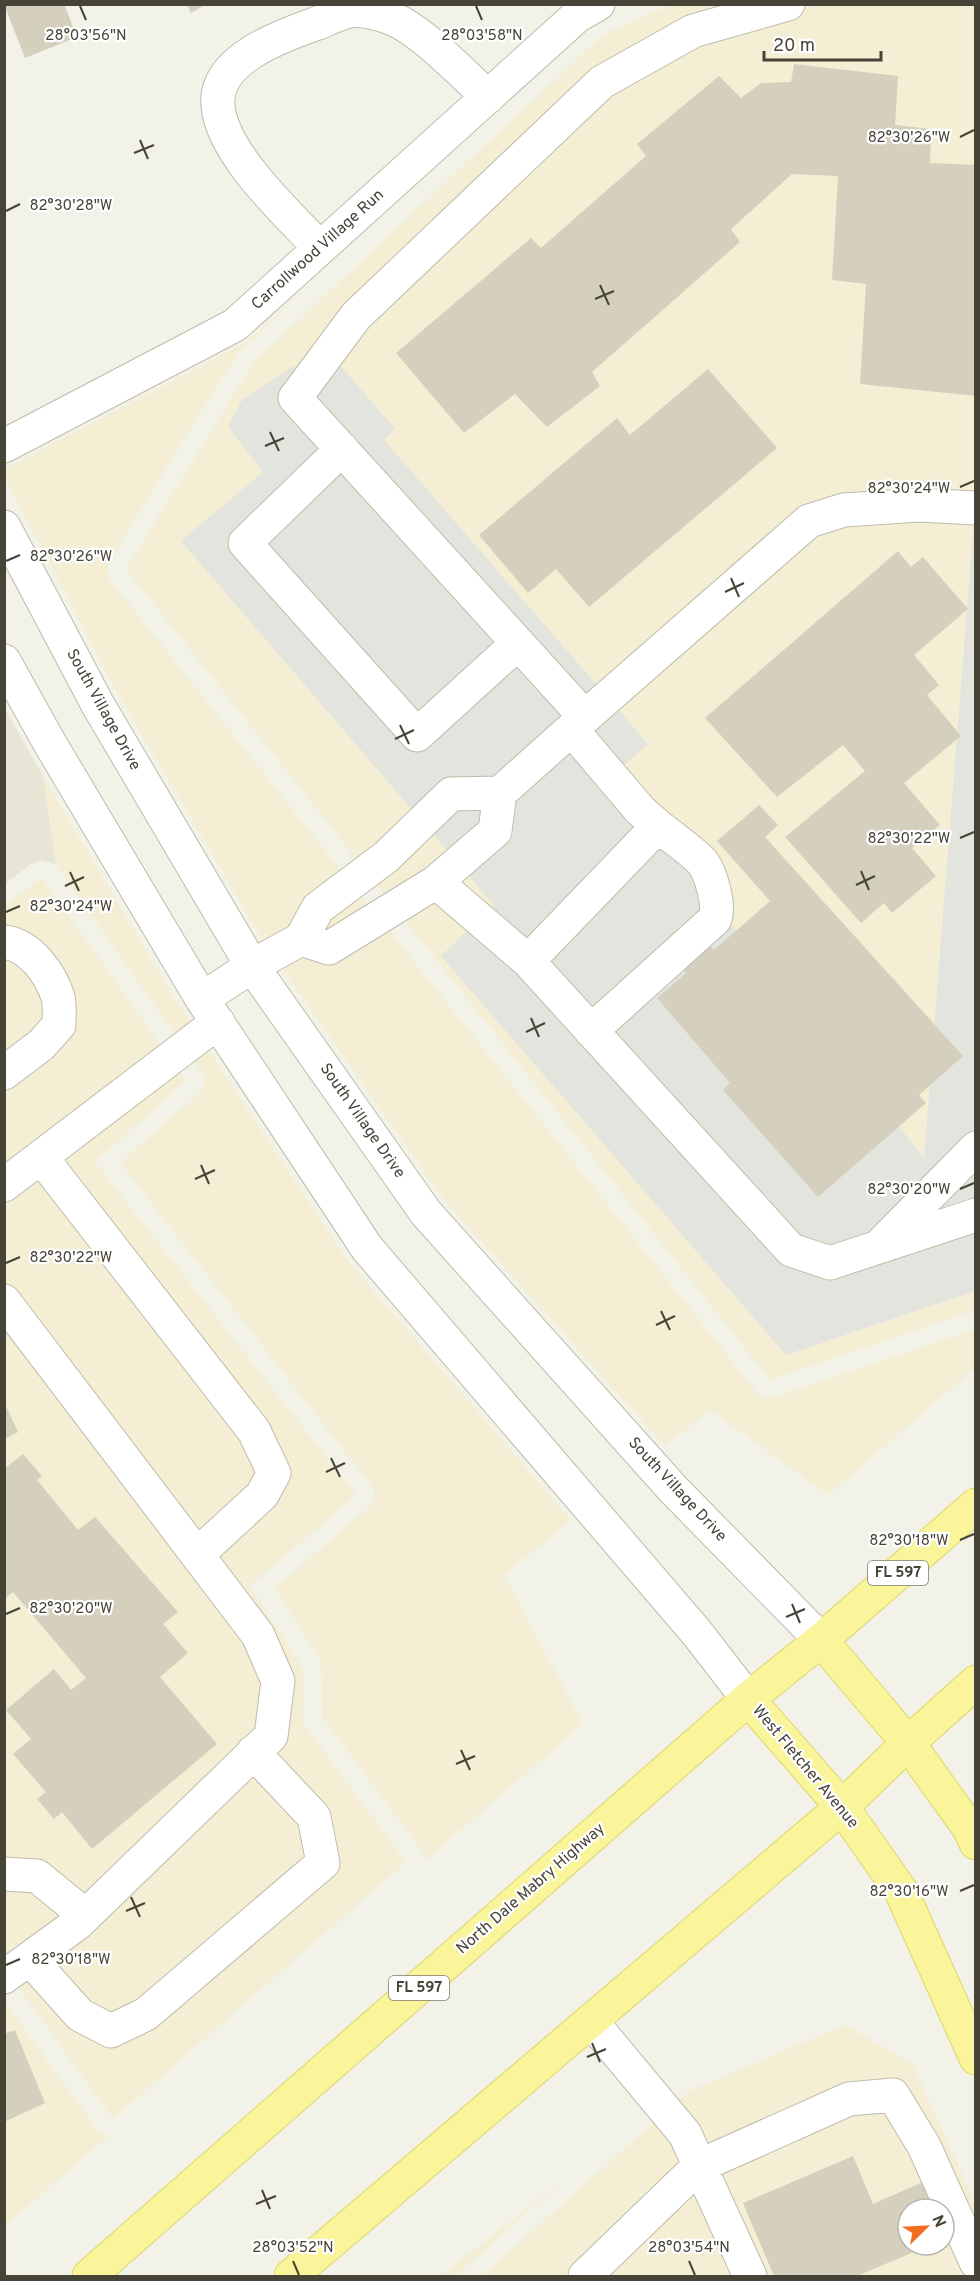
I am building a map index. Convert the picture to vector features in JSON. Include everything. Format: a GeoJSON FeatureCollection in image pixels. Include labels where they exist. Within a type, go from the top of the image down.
{"type":"FeatureCollection","features":[{"type":"Feature","properties":{"kind":"main road","name":"North Dale Mabry Highway"},"geometry":{"type":"LineString","coordinates":[[89,2277],[748,1699],[821,1640],[975,1505]]}},
{"type":"Feature","properties":{"kind":"main road"},"geometry":{"type":"LineString","coordinates":[[821,1640],[908,1743],[969,1828],[975,1843]]}},
{"type":"Feature","properties":{"kind":"main road"},"geometry":{"type":"LineString","coordinates":[[291,2277],[842,1807],[975,1682]]}},
{"type":"Feature","properties":{"kind":"main road","name":"West Fletcher Avenue"},"geometry":{"type":"LineString","coordinates":[[748,1699],[842,1807],[901,1891],[975,2058]]}},
{"type":"Feature","properties":{"kind":"street","name":"Carrollwood Village Run"},"geometry":{"type":"LineString","coordinates":[[4,446],[235,325],[577,16],[598,4]]}},
{"type":"Feature","properties":{"kind":"street"},"geometry":{"type":"LineString","coordinates":[[591,1030],[715,919],[716,898],[703,863],[640,810],[518,643],[295,398],[356,316],[602,82],[693,31],[788,4]]}},
{"type":"Feature","properties":{"kind":"street"},"geometry":{"type":"LineString","coordinates":[[320,248],[262,186],[237,154],[224,127],[217,105],[223,80],[245,56],[274,38],[296,30],[351,11],[369,12],[395,20],[423,39],[488,97]]}},
{"type":"Feature","properties":{"kind":"street"},"geometry":{"type":"LineString","coordinates":[[342,449],[245,543],[417,735],[518,643]]}},
{"type":"Feature","properties":{"kind":"street"},"geometry":{"type":"LineString","coordinates":[[4,1185],[41,1157],[210,1011],[252,966],[301,939],[318,908],[386,857],[451,794],[500,793],[809,521],[844,510],[919,505],[975,508]]}},
{"type":"Feature","properties":{"kind":"street","name":"South Village Drive"},"geometry":{"type":"LineString","coordinates":[[4,527],[98,705],[252,966],[426,1213],[673,1489],[821,1640]]}},
{"type":"Feature","properties":{"kind":"street"},"geometry":{"type":"LineString","coordinates":[[4,661],[210,1011],[367,1248],[698,1633],[748,1699]]}},
{"type":"Feature","properties":{"kind":"street"},"geometry":{"type":"LineString","coordinates":[[301,939],[329,948],[436,882],[495,831],[500,793]]}},
{"type":"Feature","properties":{"kind":"street"},"geometry":{"type":"LineString","coordinates":[[528,961],[658,826]]}},
{"type":"Feature","properties":{"kind":"street"},"geometry":{"type":"LineString","coordinates":[[436,882],[528,961],[791,1250],[830,1263],[975,1215]]}},
{"type":"Feature","properties":{"kind":"street"},"geometry":{"type":"LineString","coordinates":[[4,942],[17,944],[43,966],[58,998],[59,1026],[41,1045],[4,1073]]}},
{"type":"Feature","properties":{"kind":"street"},"geometry":{"type":"LineString","coordinates":[[877,1247],[975,1148]]}},
{"type":"Feature","properties":{"kind":"street"},"geometry":{"type":"LineString","coordinates":[[41,1157],[254,1431],[274,1473],[262,1495],[197,1554]]}},
{"type":"Feature","properties":{"kind":"street"},"geometry":{"type":"LineString","coordinates":[[4,1301],[258,1635],[278,1681],[271,1736],[253,1752],[86,1915],[17,1968],[80,2015],[111,2031],[146,2014],[323,1863],[314,1817],[253,1752]]}},
{"type":"Feature","properties":{"kind":"street"},"geometry":{"type":"LineString","coordinates":[[4,1874],[37,1876],[86,1915]]}},
{"type":"Feature","properties":{"kind":"street"},"geometry":{"type":"LineString","coordinates":[[591,2021],[685,2134],[750,2277]]}},
{"type":"Feature","properties":{"kind":"street"},"geometry":{"type":"LineString","coordinates":[[585,2277],[699,2166],[849,2099],[893,2095],[924,2146],[975,2262]]}},
{"type":"Feature","properties":{"kind":"shaded area"},"geometry":{"type":"Polygon","coordinates":[[[670,5],[975,5],[975,1310],[770,1380],[126,569],[254,362],[604,34],[670,5]]]}},
{"type":"Feature","properties":{"kind":"shaded area"},"geometry":{"type":"Polygon","coordinates":[[[326,270],[237,354],[109,561],[107,576],[759,1395],[775,1397],[975,1329],[975,1368],[828,1495],[710,1410],[665,1446],[444,1200],[265,944],[118,694],[5,478],[5,469],[245,343],[326,270]]]}},
{"type":"Feature","properties":{"kind":"shaded area"},"geometry":{"type":"Polygon","coordinates":[[[341,366],[395,429],[384,440],[648,744],[610,778],[924,1157],[975,507],[975,1291],[786,1355],[441,956],[494,905],[181,541],[263,472],[228,427],[242,400],[292,367],[341,366]]]}},
{"type":"Feature","properties":{"kind":"shaded area"},"geometry":{"type":"Polygon","coordinates":[[[4,707],[43,776],[56,865],[42,860],[31,864],[5,884],[4,707]]]}},
{"type":"Feature","properties":{"kind":"shaded area"},"geometry":{"type":"Polygon","coordinates":[[[43,776],[176,1001],[347,1260],[571,1520],[504,1575],[583,1724],[425,1861],[423,1852],[322,1717],[321,1662],[275,1588],[368,1508],[374,1499],[374,1489],[120,1163],[203,1089],[205,1077],[56,865],[43,776]]]}},
{"type":"Feature","properties":{"kind":"shaded area"},"geometry":{"type":"Polygon","coordinates":[[[42,878],[186,1081],[95,1162],[356,1495],[250,1586],[303,1668],[303,1723],[406,1862],[113,2119],[5,1968],[4,905],[42,878]]]}},
{"type":"Feature","properties":{"kind":"shaded area"},"geometry":{"type":"Polygon","coordinates":[[[4,2001],[97,2129],[108,2136],[5,2226],[4,2001]]]}},
{"type":"Feature","properties":{"kind":"shaded area"},"geometry":{"type":"Polygon","coordinates":[[[845,2025],[912,2063],[975,2202],[975,2276],[482,2276],[689,2091],[845,2025]]]}},
{"type":"Feature","properties":{"kind":"shaded area"},"geometry":{"type":"Polygon","coordinates":[[[564,2179],[456,2276],[441,2276],[564,2179]]]}},
{"type":"Feature","properties":{"kind":"building"},"geometry":{"type":"Polygon","coordinates":[[[4,4],[64,4],[77,37],[25,58],[4,4]]]}},
{"type":"Feature","properties":{"kind":"building"},"geometry":{"type":"Polygon","coordinates":[[[187,4],[207,4],[191,13],[187,4]]]}},
{"type":"Feature","properties":{"kind":"building"},"geometry":{"type":"Polygon","coordinates":[[[794,64],[898,76],[895,125],[931,129],[930,163],[976,165],[976,396],[860,384],[866,284],[832,280],[838,176],[792,174],[731,229],[740,242],[592,372],[600,386],[547,427],[515,394],[464,433],[396,353],[531,238],[541,248],[646,156],[637,144],[719,76],[741,98],[761,83],[791,82],[794,64]]]}},
{"type":"Feature","properties":{"kind":"building"},"geometry":{"type":"Polygon","coordinates":[[[708,369],[777,448],[589,607],[556,569],[528,593],[479,535],[617,418],[630,435],[708,369]]]}},
{"type":"Feature","properties":{"kind":"building"},"geometry":{"type":"Polygon","coordinates":[[[898,551],[911,567],[923,557],[968,609],[914,655],[939,685],[927,695],[961,736],[904,783],[940,825],[912,848],[936,876],[892,913],[884,903],[861,923],[785,837],[865,771],[843,745],[777,797],[705,718],[898,551]]]}},
{"type":"Feature","properties":{"kind":"building"},"geometry":{"type":"Polygon","coordinates":[[[759,805],[778,825],[765,837],[963,1056],[919,1095],[926,1103],[818,1197],[723,1090],[730,1083],[657,998],[686,973],[679,964],[706,941],[714,950],[770,901],[717,841],[759,805]]]}},
{"type":"Feature","properties":{"kind":"building"},"geometry":{"type":"Polygon","coordinates":[[[4,1402],[18,1432],[4,1439],[4,1402]]]}},
{"type":"Feature","properties":{"kind":"building"},"geometry":{"type":"Polygon","coordinates":[[[23,1454],[42,1476],[37,1480],[78,1530],[95,1517],[178,1612],[163,1624],[188,1653],[160,1677],[217,1744],[92,1849],[62,1812],[54,1819],[37,1799],[46,1792],[13,1754],[31,1739],[6,1710],[54,1669],[71,1690],[86,1678],[13,1592],[4,1599],[4,1469],[23,1454]]]}},
{"type":"Feature","properties":{"kind":"building"},"geometry":{"type":"Polygon","coordinates":[[[15,2030],[45,2103],[4,2122],[4,2034],[15,2030]]]}},
{"type":"Feature","properties":{"kind":"building"},"geometry":{"type":"Polygon","coordinates":[[[853,2156],[873,2204],[934,2177],[942,2197],[896,2197],[896,2257],[902,2257],[857,2276],[774,2276],[743,2203],[853,2156]]]}}]}
